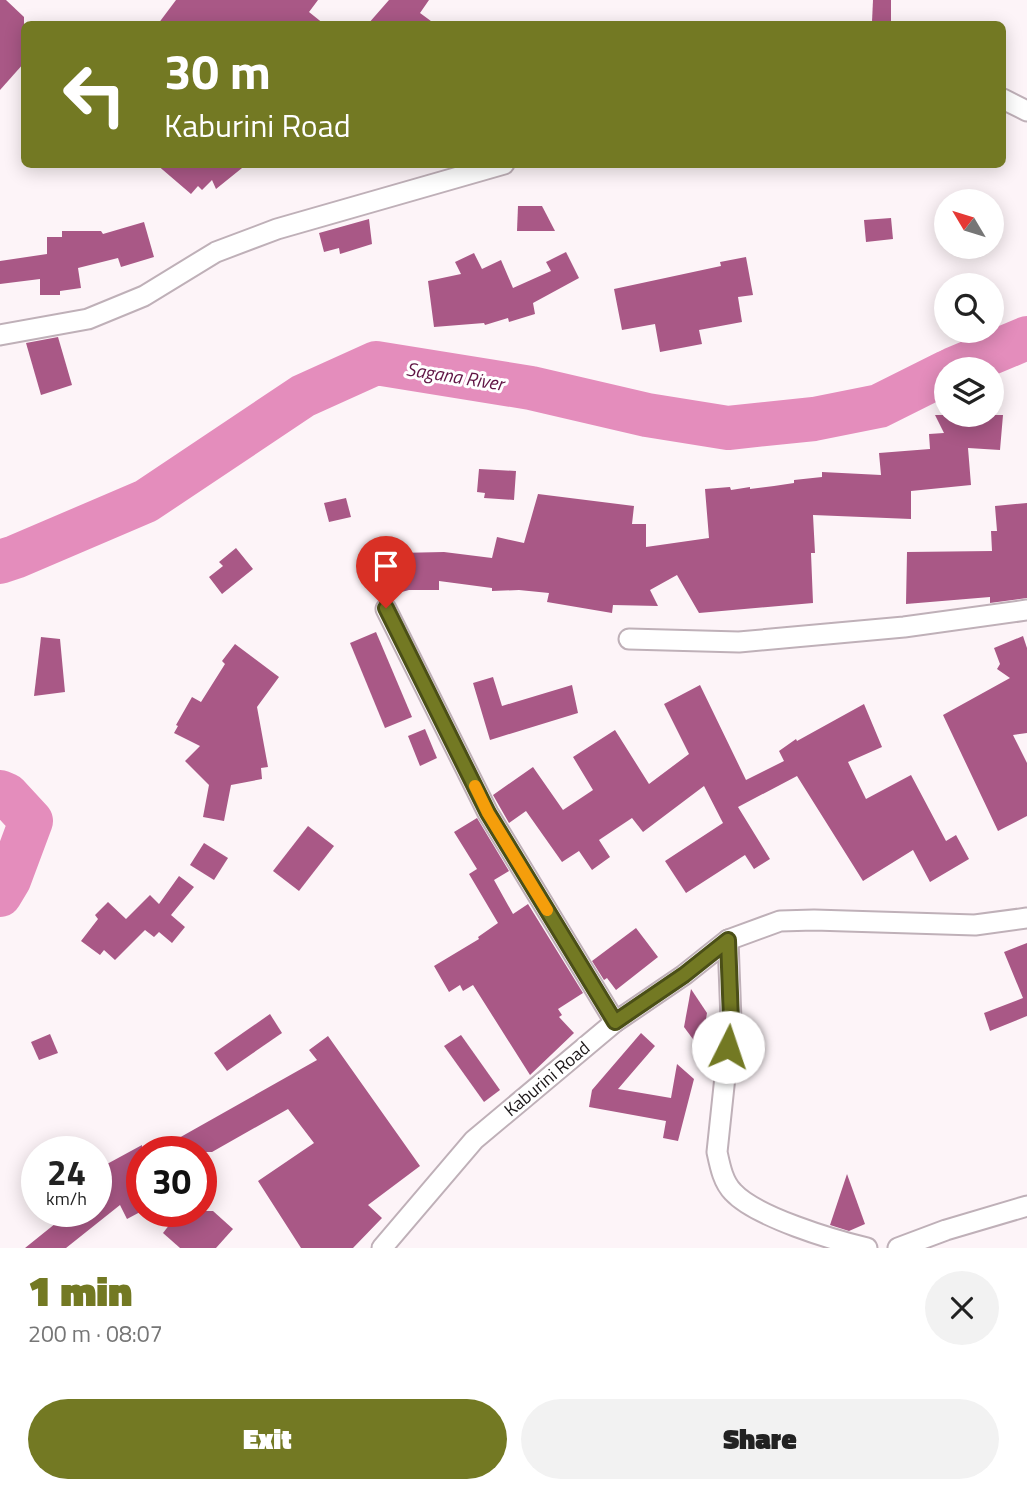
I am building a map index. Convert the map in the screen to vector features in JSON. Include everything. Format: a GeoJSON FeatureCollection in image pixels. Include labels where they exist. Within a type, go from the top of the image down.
{"type":"FeatureCollection","features":[{"type":"Feature","properties":{"kind":"street"},"geometry":{"type":"LineString","coordinates":[[1006,100],[1027,111]]}},
{"type":"Feature","properties":{"kind":"street"},"geometry":{"type":"LineString","coordinates":[[0,335],[88,319],[144,296],[216,252],[315,218],[490,168]]}},
{"type":"Feature","properties":{"kind":"street"},"geometry":{"type":"LineString","coordinates":[[386,608],[488,813],[615,1022]]}},
{"type":"Feature","properties":{"kind":"street"},"geometry":{"type":"LineString","coordinates":[[629,639],[739,642],[904,627],[1027,610]]}},
{"type":"Feature","properties":{"kind":"street","name":"Kaburini Road"},"geometry":{"type":"LineString","coordinates":[[382,1248],[474,1140],[615,1022],[684,975],[728,940],[780,921],[975,925],[1027,918]]}},
{"type":"Feature","properties":{"kind":"street"},"geometry":{"type":"LineString","coordinates":[[728,940],[731,1020],[717,1152],[722,1174],[731,1191],[753,1209],[841,1242],[867,1248]]}},
{"type":"Feature","properties":{"kind":"street"},"geometry":{"type":"LineString","coordinates":[[898,1248],[946,1230],[1027,1206]]}},
{"type":"Feature","properties":{"kind":"building"},"geometry":{"type":"Polygon","coordinates":[[[0,0],[6,0],[24,17],[24,21],[21,21],[21,66],[0,90],[0,0]]]}},
{"type":"Feature","properties":{"kind":"building"},"geometry":{"type":"Polygon","coordinates":[[[176,0],[318,0],[309,12],[320,21],[160,21],[176,0]]]}},
{"type":"Feature","properties":{"kind":"building"},"geometry":{"type":"Polygon","coordinates":[[[389,0],[429,0],[420,13],[431,21],[371,21],[389,0]]]}},
{"type":"Feature","properties":{"kind":"building"},"geometry":{"type":"Polygon","coordinates":[[[873,0],[891,0],[891,21],[872,21],[873,0]]]}},
{"type":"Feature","properties":{"kind":"building"},"geometry":{"type":"Polygon","coordinates":[[[161,168],[242,168],[216,189],[212,180],[202,190],[198,186],[191,194],[161,168]]]}},
{"type":"Feature","properties":{"kind":"building"},"geometry":{"type":"Polygon","coordinates":[[[518,206],[542,206],[555,231],[517,231],[518,206]]]}},
{"type":"Feature","properties":{"kind":"building"},"geometry":{"type":"Polygon","coordinates":[[[891,218],[893,239],[866,242],[864,220],[891,218]]]}},
{"type":"Feature","properties":{"kind":"building"},"geometry":{"type":"Polygon","coordinates":[[[369,219],[372,244],[340,254],[339,248],[324,252],[319,233],[369,219]]]}},
{"type":"Feature","properties":{"kind":"building"},"geometry":{"type":"Polygon","coordinates":[[[144,222],[154,257],[121,267],[118,258],[78,268],[81,288],[60,291],[60,295],[40,295],[40,279],[0,284],[0,261],[47,254],[47,237],[62,237],[62,231],[101,231],[103,234],[144,222]]]}},
{"type":"Feature","properties":{"kind":"building"},"geometry":{"type":"Polygon","coordinates":[[[566,252],[579,278],[533,303],[535,314],[509,322],[508,318],[485,325],[434,327],[428,281],[461,274],[455,262],[474,253],[482,269],[501,260],[513,288],[551,271],[546,262],[566,252]]]}},
{"type":"Feature","properties":{"kind":"building"},"geometry":{"type":"Polygon","coordinates":[[[746,257],[753,295],[738,297],[742,322],[699,330],[702,344],[660,352],[655,324],[622,330],[614,289],[721,266],[720,262],[746,257]]]}},
{"type":"Feature","properties":{"kind":"building"},"geometry":{"type":"Polygon","coordinates":[[[58,337],[72,385],[41,395],[26,343],[58,337]]]}},
{"type":"Feature","properties":{"kind":"building"},"geometry":{"type":"Polygon","coordinates":[[[941,427],[1002,427],[1000,450],[968,448],[971,485],[911,491],[911,519],[813,515],[813,603],[699,613],[677,575],[650,590],[658,606],[613,605],[612,613],[547,602],[549,593],[492,591],[492,588],[439,581],[439,590],[409,590],[387,596],[378,558],[397,557],[397,553],[444,552],[492,558],[497,537],[524,543],[538,494],[634,506],[632,524],[646,524],[646,547],[709,538],[705,489],[730,487],[731,490],[774,486],[794,483],[794,480],[822,477],[822,472],[881,475],[879,453],[930,449],[929,434],[944,433],[941,427]]]}},
{"type":"Feature","properties":{"kind":"building"},"geometry":{"type":"Polygon","coordinates":[[[479,469],[516,471],[514,500],[484,498],[485,493],[477,492],[479,469]]]}},
{"type":"Feature","properties":{"kind":"building"},"geometry":{"type":"Polygon","coordinates":[[[346,498],[351,517],[329,522],[324,503],[346,498]]]}},
{"type":"Feature","properties":{"kind":"building"},"geometry":{"type":"Polygon","coordinates":[[[1027,503],[1027,598],[990,603],[990,597],[906,604],[907,552],[992,551],[991,531],[997,531],[995,506],[1027,503]]]}},
{"type":"Feature","properties":{"kind":"building"},"geometry":{"type":"Polygon","coordinates":[[[236,548],[253,569],[222,594],[209,577],[223,566],[219,562],[236,548]]]}},
{"type":"Feature","properties":{"kind":"building"},"geometry":{"type":"Polygon","coordinates":[[[376,632],[412,717],[385,728],[350,643],[376,632]]]}},
{"type":"Feature","properties":{"kind":"building"},"geometry":{"type":"Polygon","coordinates":[[[1023,636],[1027,648],[1027,733],[1013,735],[1027,763],[1027,816],[998,831],[943,715],[1010,678],[997,669],[1000,664],[994,648],[1023,636]]]}},
{"type":"Feature","properties":{"kind":"building"},"geometry":{"type":"Polygon","coordinates":[[[41,637],[60,639],[65,692],[34,696],[41,637]]]}},
{"type":"Feature","properties":{"kind":"building"},"geometry":{"type":"Polygon","coordinates":[[[235,644],[279,677],[257,707],[268,767],[261,768],[262,779],[231,785],[224,821],[203,817],[209,785],[185,761],[200,746],[174,733],[192,697],[201,702],[225,664],[222,661],[235,644]]]}},
{"type":"Feature","properties":{"kind":"building"},"geometry":{"type":"Polygon","coordinates":[[[493,677],[502,706],[572,685],[578,713],[490,740],[473,683],[493,677]]]}},
{"type":"Feature","properties":{"kind":"building"},"geometry":{"type":"Polygon","coordinates":[[[700,685],[746,780],[784,761],[779,751],[796,739],[797,741],[864,704],[882,747],[848,762],[866,799],[911,775],[946,841],[956,835],[969,859],[930,882],[913,850],[863,881],[797,776],[738,807],[770,859],[754,869],[745,855],[686,893],[665,861],[723,823],[704,786],[643,832],[632,818],[599,840],[610,857],[592,870],[579,851],[562,862],[526,811],[509,823],[493,795],[533,767],[563,810],[593,790],[573,757],[615,730],[649,784],[689,754],[664,704],[700,685]]]}},
{"type":"Feature","properties":{"kind":"building"},"geometry":{"type":"Polygon","coordinates":[[[425,729],[437,758],[420,766],[408,736],[425,729]]]}},
{"type":"Feature","properties":{"kind":"building"},"geometry":{"type":"Polygon","coordinates":[[[477,818],[509,871],[494,880],[513,914],[528,904],[583,993],[558,1009],[562,1015],[559,1017],[574,1033],[530,1075],[473,985],[463,991],[460,985],[449,992],[434,966],[479,939],[478,937],[498,923],[469,874],[477,869],[454,832],[477,818]]]}},
{"type":"Feature","properties":{"kind":"building"},"geometry":{"type":"Polygon","coordinates":[[[308,826],[334,846],[299,891],[273,871],[308,826]]]}},
{"type":"Feature","properties":{"kind":"building"},"geometry":{"type":"Polygon","coordinates":[[[204,843],[228,858],[214,880],[190,865],[204,843]]]}},
{"type":"Feature","properties":{"kind":"building"},"geometry":{"type":"Polygon","coordinates":[[[179,876],[194,887],[171,915],[185,927],[172,943],[159,932],[154,937],[145,930],[115,960],[104,950],[100,955],[81,941],[98,919],[95,915],[108,902],[126,919],[150,895],[159,904],[179,876]]]}},
{"type":"Feature","properties":{"kind":"building"},"geometry":{"type":"Polygon","coordinates":[[[636,928],[658,957],[616,990],[607,978],[604,980],[592,961],[636,928]]]}},
{"type":"Feature","properties":{"kind":"building"},"geometry":{"type":"Polygon","coordinates":[[[1027,943],[1027,1016],[990,1031],[984,1013],[1023,998],[1004,952],[1027,943]]]}},
{"type":"Feature","properties":{"kind":"building"},"geometry":{"type":"Polygon","coordinates":[[[691,989],[707,1013],[701,1050],[684,1027],[691,989]]]}},
{"type":"Feature","properties":{"kind":"building"},"geometry":{"type":"Polygon","coordinates":[[[270,1014],[282,1033],[227,1071],[214,1053],[270,1014]]]}},
{"type":"Feature","properties":{"kind":"building"},"geometry":{"type":"Polygon","coordinates":[[[641,1033],[655,1046],[618,1089],[671,1098],[677,1064],[694,1079],[678,1141],[663,1138],[666,1121],[589,1107],[592,1090],[641,1033]]]}},
{"type":"Feature","properties":{"kind":"building"},"geometry":{"type":"Polygon","coordinates":[[[50,1034],[58,1053],[39,1060],[31,1042],[50,1034]]]}},
{"type":"Feature","properties":{"kind":"building"},"geometry":{"type":"Polygon","coordinates":[[[461,1035],[500,1090],[484,1102],[444,1046],[461,1035]]]}},
{"type":"Feature","properties":{"kind":"building"},"geometry":{"type":"Polygon","coordinates":[[[328,1036],[420,1166],[368,1205],[382,1218],[353,1248],[301,1248],[258,1181],[314,1143],[288,1109],[217,1149],[217,1136],[182,1136],[317,1060],[309,1050],[328,1036]]]}},
{"type":"Feature","properties":{"kind":"building"},"geometry":{"type":"Polygon","coordinates":[[[126,1154],[126,1217],[120,1205],[112,1211],[112,1161],[126,1154]]]}},
{"type":"Feature","properties":{"kind":"building"},"geometry":{"type":"Polygon","coordinates":[[[847,1174],[865,1224],[849,1231],[830,1225],[847,1174]]]}},
{"type":"Feature","properties":{"kind":"building"},"geometry":{"type":"Polygon","coordinates":[[[217,1215],[233,1229],[216,1248],[180,1248],[163,1233],[168,1227],[217,1227],[217,1215]]]}},
{"type":"Feature","properties":{"kind":"building"},"geometry":{"type":"Polygon","coordinates":[[[51,1227],[92,1227],[66,1248],[25,1248],[51,1227]]]}},
{"type":"Feature","properties":{"kind":"waterway","name":"Sagana River"},"geometry":{"type":"LineString","coordinates":[[982,357],[1027,338]]}},
{"type":"Feature","properties":{"kind":"waterway","name":"Sagana River"},"geometry":{"type":"LineString","coordinates":[[0,562],[146,501],[303,396],[376,363],[531,388],[647,415],[728,428],[814,419],[879,406],[934,378]]}},
{"type":"Feature","properties":{"kind":"waterway","name":"Sagana River"},"geometry":{"type":"LineString","coordinates":[[0,792],[7,795],[31,821],[9,880],[0,895]]}},
{"type":"Feature","properties":{"kind":"slow traffic"},"geometry":{"type":"LineString","coordinates":[[475,786],[488,813],[547,910]]}},
{"type":"Feature","properties":{"kind":"route"},"geometry":{"type":"LineString","coordinates":[[386,608],[488,813],[615,1022],[684,975],[728,940],[731,1020],[728,1047]]}}]}
